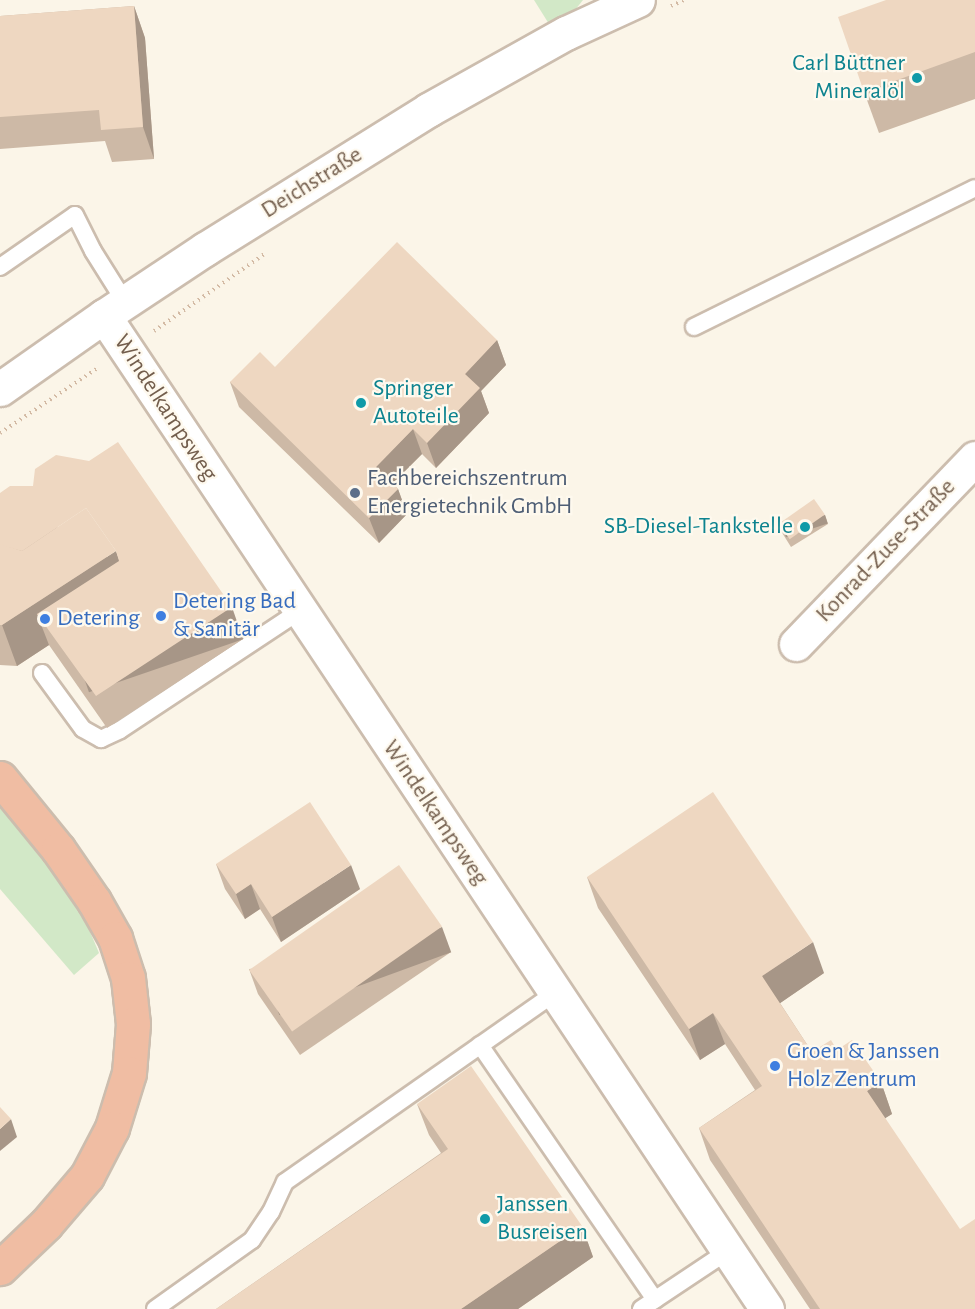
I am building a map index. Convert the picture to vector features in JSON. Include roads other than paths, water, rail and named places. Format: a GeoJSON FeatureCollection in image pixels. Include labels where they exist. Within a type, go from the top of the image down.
{"type":"FeatureCollection","features":[{"type":"Feature","properties":{"kind":"highway"},"geometry":{"type":"LineString","coordinates":[[0,778],[58,849],[94,900],[115,938],[128,978],[133,1024],[129,1073],[112,1128],[87,1176],[46,1224],[0,1268]]}},
{"type":"Feature","properties":{"kind":"street","name":"Deichstraße"},"geometry":{"type":"LineString","coordinates":[[0,389],[114,309],[428,110],[566,33],[638,0]]}},
{"type":"Feature","properties":{"kind":"street","name":"Windelkampsweg"},"geometry":{"type":"LineString","coordinates":[[114,309],[126,351],[767,1309]]}},
{"type":"Feature","properties":{"kind":"street","name":"Konrad-Zuse-Straße"},"geometry":{"type":"LineString","coordinates":[[796,644],[975,458]]}},
{"type":"Feature","properties":{"kind":"lane"},"geometry":{"type":"LineString","coordinates":[[694,327],[975,188]]}},
{"type":"Feature","properties":{"kind":"lane"},"geometry":{"type":"LineString","coordinates":[[0,267],[75,215],[93,251],[114,309]]}},
{"type":"Feature","properties":{"kind":"lane"},"geometry":{"type":"LineString","coordinates":[[42,673],[83,729],[100,739],[120,730],[300,611]]}},
{"type":"Feature","properties":{"kind":"lane"},"geometry":{"type":"LineString","coordinates":[[155,1309],[252,1240],[272,1212],[285,1182],[555,993]]}},
{"type":"Feature","properties":{"kind":"lane"},"geometry":{"type":"LineString","coordinates":[[480,1045],[648,1304],[728,1251]]}},
{"type":"Feature","properties":{"kind":"place","name":"Carl Büttner Mineralöl"},"geometry":{"type":"Point","coordinates":[917,78]}},
{"type":"Feature","properties":{"kind":"place","name":"Springer Autoteile"},"geometry":{"type":"Point","coordinates":[361,403]}},
{"type":"Feature","properties":{"kind":"place","name":"Fachbereichszentrum Energietechnik GmbH"},"geometry":{"type":"Point","coordinates":[355,493]}},
{"type":"Feature","properties":{"kind":"place","name":"SB-Diesel-Tankstelle"},"geometry":{"type":"Point","coordinates":[805,527]}},
{"type":"Feature","properties":{"kind":"place","name":"Detering Bad & Sanitär"},"geometry":{"type":"Point","coordinates":[161,616]}},
{"type":"Feature","properties":{"kind":"place","name":"Detering"},"geometry":{"type":"Point","coordinates":[45,619]}},
{"type":"Feature","properties":{"kind":"place","name":"Groen & Janssen Holz Zentrum"},"geometry":{"type":"Point","coordinates":[775,1066]}},
{"type":"Feature","properties":{"kind":"place","name":"Janssen Busreisen"},"geometry":{"type":"Point","coordinates":[485,1219]}}]}
